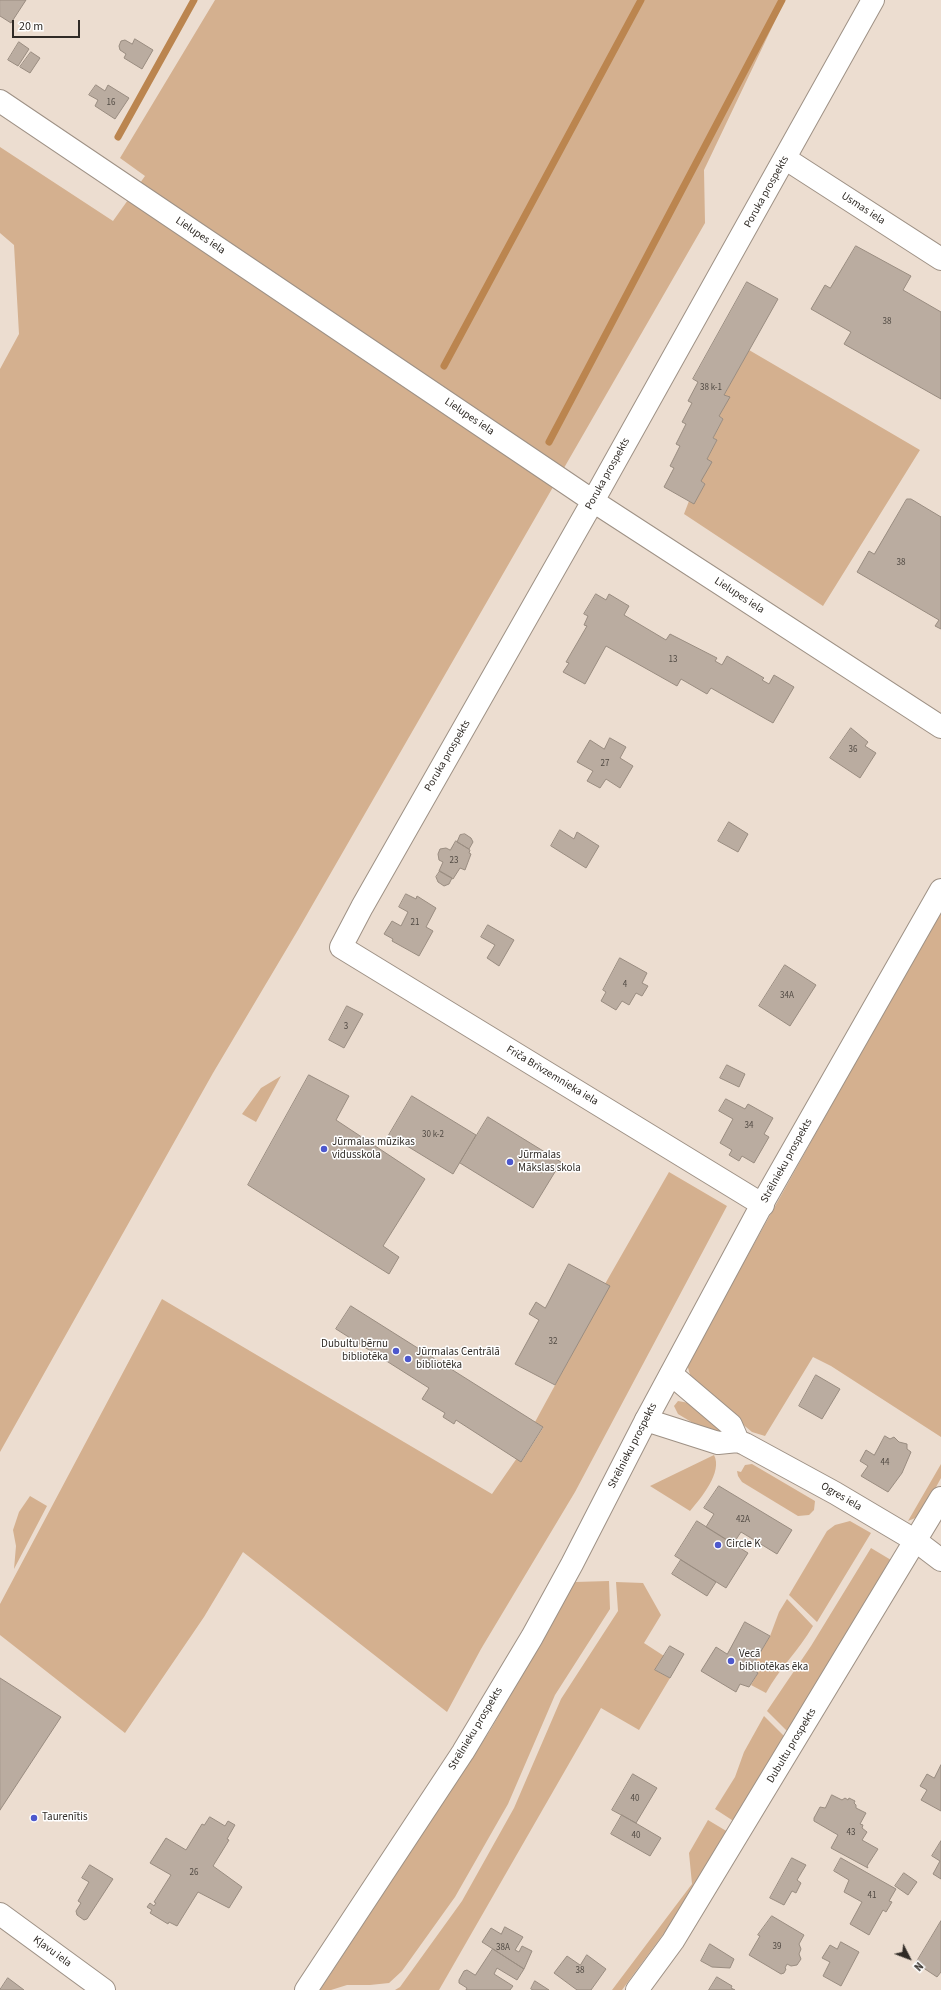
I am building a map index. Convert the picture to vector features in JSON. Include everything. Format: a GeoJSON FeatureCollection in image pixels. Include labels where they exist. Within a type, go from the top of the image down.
{"type":"FeatureCollection","features":[{"type":"Feature","properties":{"kind":"street","name":"Poruka prospekts"},"geometry":{"type":"LineString","coordinates":[[341,947],[366,900],[786,159],[873,0]]}},
{"type":"Feature","properties":{"kind":"street","name":"Lielupes iela"},"geometry":{"type":"LineString","coordinates":[[0,101],[593,501],[941,727]]}},
{"type":"Feature","properties":{"kind":"street","name":"Usmas iela"},"geometry":{"type":"LineString","coordinates":[[786,159],[941,258]]}},
{"type":"Feature","properties":{"kind":"street","name":"Strēlnieku prospekts"},"geometry":{"type":"LineString","coordinates":[[306,1990],[467,1745],[532,1637],[572,1564],[646,1420],[763,1205],[941,890]]}},
{"type":"Feature","properties":{"kind":"street","name":"Friča Brīvzemnieka iela"},"geometry":{"type":"LineString","coordinates":[[341,947],[763,1205]]}},
{"type":"Feature","properties":{"kind":"street"},"geometry":{"type":"LineString","coordinates":[[646,1420],[718,1442],[738,1441],[731,1426],[671,1374]]}},
{"type":"Feature","properties":{"kind":"street","name":"Ogres iela"},"geometry":{"type":"LineString","coordinates":[[738,1441],[835,1493],[916,1541],[941,1560]]}},
{"type":"Feature","properties":{"kind":"street","name":"Dubultu prospekts"},"geometry":{"type":"LineString","coordinates":[[637,1990],[674,1941],[941,1498]]}},
{"type":"Feature","properties":{"kind":"street","name":"Kļavu iela"},"geometry":{"type":"LineString","coordinates":[[0,1914],[104,1990]]}},
{"type":"Feature","properties":{"kind":"shaded area"},"geometry":{"type":"Polygon","coordinates":[[[215,0],[785,0],[704,170],[705,223],[298,930],[213,1073],[0,1452],[0,369],[19,334],[14,245],[0,233],[0,147],[113,221],[145,176],[120,158],[215,0]]]}},
{"type":"Feature","properties":{"kind":"shaded area"},"geometry":{"type":"Polygon","coordinates":[[[749,350],[920,450],[823,606],[684,514],[689,501],[694,503],[705,484],[701,481],[707,459],[717,440],[713,438],[723,419],[719,416],[729,397],[724,395],[749,350]]]}},
{"type":"Feature","properties":{"kind":"shaded area"},"geometry":{"type":"Polygon","coordinates":[[[941,909],[941,1437],[831,1366],[813,1357],[765,1436],[752,1432],[692,1382],[687,1364],[941,909]]]}},
{"type":"Feature","properties":{"kind":"shaded area"},"geometry":{"type":"Polygon","coordinates":[[[281,1076],[256,1122],[242,1114],[261,1088],[281,1076]]]}},
{"type":"Feature","properties":{"kind":"shaded area"},"geometry":{"type":"Polygon","coordinates":[[[669,1172],[727,1206],[575,1492],[481,1649],[447,1712],[243,1552],[204,1617],[125,1733],[0,1635],[0,1604],[162,1299],[492,1494],[517,1458],[522,1461],[543,1428],[535,1422],[609,1286],[605,1284],[669,1172]]]}},
{"type":"Feature","properties":{"kind":"shaded area"},"geometry":{"type":"Polygon","coordinates":[[[678,1401],[689,1403],[726,1429],[718,1438],[678,1414],[674,1406],[678,1401]]]}},
{"type":"Feature","properties":{"kind":"shaded area"},"geometry":{"type":"Polygon","coordinates":[[[714,1455],[716,1469],[710,1484],[690,1511],[650,1486],[714,1455]]]}},
{"type":"Feature","properties":{"kind":"shaded area"},"geometry":{"type":"Polygon","coordinates":[[[752,1464],[815,1501],[814,1510],[809,1515],[798,1516],[742,1482],[737,1471],[741,1472],[745,1465],[752,1464]]]}},
{"type":"Feature","properties":{"kind":"shaded area"},"geometry":{"type":"Polygon","coordinates":[[[941,1464],[941,1478],[920,1516],[908,1521],[941,1464]]]}},
{"type":"Feature","properties":{"kind":"shaded area"},"geometry":{"type":"Polygon","coordinates":[[[30,1496],[47,1506],[14,1569],[16,1546],[13,1530],[19,1512],[30,1496]]]}},
{"type":"Feature","properties":{"kind":"shaded area"},"geometry":{"type":"Polygon","coordinates":[[[850,1521],[871,1533],[817,1622],[789,1595],[827,1531],[835,1525],[850,1521]]]}},
{"type":"Feature","properties":{"kind":"shaded area"},"geometry":{"type":"Polygon","coordinates":[[[871,1548],[891,1560],[788,1732],[767,1711],[811,1646],[871,1548]]]}},
{"type":"Feature","properties":{"kind":"shaded area"},"geometry":{"type":"Polygon","coordinates":[[[609,1581],[610,1609],[555,1695],[508,1804],[455,1897],[402,1971],[389,1983],[347,1985],[331,1990],[320,1990],[491,1729],[575,1582],[609,1581]]]}},
{"type":"Feature","properties":{"kind":"shaded area"},"geometry":{"type":"Polygon","coordinates":[[[616,1582],[643,1583],[661,1615],[644,1643],[664,1656],[655,1670],[670,1678],[639,1730],[601,1708],[439,1990],[395,1990],[400,1987],[462,1901],[514,1808],[561,1699],[618,1611],[616,1582]]]}},
{"type":"Feature","properties":{"kind":"shaded area"},"geometry":{"type":"Polygon","coordinates":[[[787,1599],[813,1626],[766,1693],[751,1685],[758,1673],[751,1668],[770,1636],[779,1612],[787,1599]]]}},
{"type":"Feature","properties":{"kind":"shaded area"},"geometry":{"type":"Polygon","coordinates":[[[764,1716],[785,1737],[735,1822],[715,1809],[735,1777],[744,1752],[764,1716]]]}},
{"type":"Feature","properties":{"kind":"shaded area"},"geometry":{"type":"Polygon","coordinates":[[[708,1820],[728,1832],[673,1921],[622,1990],[612,1990],[692,1884],[689,1853],[708,1820]]]}},
{"type":"Feature","properties":{"kind":"building"},"geometry":{"type":"Polygon","coordinates":[[[0,0],[26,0],[11,23],[0,16],[0,0]]]}},
{"type":"Feature","properties":{"kind":"building"},"geometry":{"type":"Polygon","coordinates":[[[135,39],[153,50],[142,69],[124,58],[126,54],[120,50],[119,46],[121,41],[125,40],[132,44],[135,39]]]}},
{"type":"Feature","properties":{"kind":"building"},"geometry":{"type":"Polygon","coordinates":[[[19,42],[29,49],[18,66],[8,60],[19,42]]]}},
{"type":"Feature","properties":{"kind":"building"},"geometry":{"type":"Polygon","coordinates":[[[31,52],[40,58],[30,73],[20,67],[31,52]]]}},
{"type":"Feature","properties":{"kind":"building"},"geometry":{"type":"Polygon","coordinates":[[[96,85],[105,91],[108,85],[129,98],[115,119],[95,106],[98,100],[89,95],[96,85]]]}},
{"type":"Feature","properties":{"kind":"building"},"geometry":{"type":"Polygon","coordinates":[[[856,246],[911,276],[903,290],[941,312],[941,399],[844,344],[851,332],[811,309],[825,285],[830,288],[856,246]]]}},
{"type":"Feature","properties":{"kind":"building"},"geometry":{"type":"Polygon","coordinates":[[[747,282],[778,299],[724,395],[730,397],[719,416],[723,419],[713,438],[717,440],[707,459],[712,462],[701,481],[705,484],[694,504],[664,487],[674,468],[670,466],[680,446],[676,444],[686,424],[682,422],[692,403],[688,401],[698,382],[693,379],[747,282]]]}},
{"type":"Feature","properties":{"kind":"building"},"geometry":{"type":"Polygon","coordinates":[[[907,499],[911,499],[941,517],[941,629],[935,626],[939,620],[857,572],[869,551],[874,554],[907,499]]]}},
{"type":"Feature","properties":{"kind":"building"},"geometry":{"type":"Polygon","coordinates":[[[596,594],[606,600],[609,594],[629,606],[624,615],[666,640],[670,634],[717,658],[715,661],[722,665],[727,656],[764,678],[762,680],[769,684],[774,675],[794,687],[773,723],[711,688],[707,694],[681,679],[677,686],[606,646],[585,684],[563,672],[569,663],[566,662],[587,626],[584,625],[588,616],[584,614],[596,594]]]}},
{"type":"Feature","properties":{"kind":"building"},"geometry":{"type":"Polygon","coordinates":[[[851,728],[868,742],[865,746],[876,753],[860,778],[830,758],[851,728]]]}},
{"type":"Feature","properties":{"kind":"building"},"geometry":{"type":"Polygon","coordinates":[[[610,738],[626,747],[620,758],[633,766],[620,788],[606,779],[600,788],[587,781],[593,771],[577,762],[590,740],[604,749],[610,738]]]}},
{"type":"Feature","properties":{"kind":"building"},"geometry":{"type":"Polygon","coordinates":[[[729,822],[748,834],[738,852],[718,841],[729,822]]]}},
{"type":"Feature","properties":{"kind":"building"},"geometry":{"type":"Polygon","coordinates":[[[560,830],[574,839],[577,832],[599,846],[586,868],[551,846],[560,830]]]}},
{"type":"Feature","properties":{"kind":"building"},"geometry":{"type":"Polygon","coordinates":[[[465,834],[471,838],[473,842],[469,849],[457,842],[460,835],[465,834]]]}},
{"type":"Feature","properties":{"kind":"building"},"geometry":{"type":"Polygon","coordinates":[[[456,841],[470,850],[469,853],[471,854],[465,870],[460,868],[453,879],[439,871],[443,862],[439,860],[438,854],[440,849],[446,848],[450,850],[456,841]]]}},
{"type":"Feature","properties":{"kind":"building"},"geometry":{"type":"Polygon","coordinates":[[[440,871],[452,878],[449,884],[444,886],[438,882],[436,877],[440,871]]]}},
{"type":"Feature","properties":{"kind":"building"},"geometry":{"type":"Polygon","coordinates":[[[406,894],[416,899],[417,896],[436,908],[426,927],[433,931],[419,956],[392,941],[393,939],[384,934],[392,921],[401,926],[408,912],[399,907],[406,894]]]}},
{"type":"Feature","properties":{"kind":"building"},"geometry":{"type":"Polygon","coordinates":[[[488,925],[514,940],[499,966],[487,958],[495,945],[481,937],[488,925]]]}},
{"type":"Feature","properties":{"kind":"building"},"geometry":{"type":"Polygon","coordinates":[[[620,958],[647,973],[642,983],[648,986],[642,996],[636,993],[629,1005],[622,1001],[616,1010],[601,1001],[606,992],[603,990],[620,958]]]}},
{"type":"Feature","properties":{"kind":"building"},"geometry":{"type":"Polygon","coordinates":[[[785,965],[816,985],[790,1026],[759,1006],[785,965]]]}},
{"type":"Feature","properties":{"kind":"building"},"geometry":{"type":"Polygon","coordinates":[[[347,1006],[363,1014],[344,1048],[329,1040],[347,1006]]]}},
{"type":"Feature","properties":{"kind":"building"},"geometry":{"type":"Polygon","coordinates":[[[727,1065],[745,1074],[739,1087],[720,1078],[727,1065]]]}},
{"type":"Feature","properties":{"kind":"building","name":"Jūrmalas mūzikas vidusskola"},"geometry":{"type":"Polygon","coordinates":[[[309,1075],[349,1096],[336,1120],[425,1179],[383,1246],[399,1257],[389,1274],[248,1185],[309,1075]]]}},
{"type":"Feature","properties":{"kind":"building"},"geometry":{"type":"Polygon","coordinates":[[[412,1096],[476,1135],[453,1174],[389,1135],[412,1096]]]}},
{"type":"Feature","properties":{"kind":"building"},"geometry":{"type":"Polygon","coordinates":[[[726,1099],[745,1109],[748,1104],[773,1118],[764,1134],[769,1137],[754,1163],[742,1156],[739,1161],[729,1155],[732,1150],[720,1143],[733,1119],[719,1111],[726,1099]]]}},
{"type":"Feature","properties":{"kind":"building","name":"Jūrmalas Mākslas skola"},"geometry":{"type":"Polygon","coordinates":[[[488,1117],[561,1162],[533,1208],[460,1163],[488,1117]]]}},
{"type":"Feature","properties":{"kind":"building"},"geometry":{"type":"Polygon","coordinates":[[[569,1264],[610,1286],[555,1385],[515,1364],[539,1320],[529,1314],[536,1302],[545,1308],[569,1264]]]}},
{"type":"Feature","properties":{"kind":"building","name":"Jūrmalas Centrālā bibliotēka"},"geometry":{"type":"Polygon","coordinates":[[[351,1306],[543,1427],[521,1462],[456,1420],[454,1424],[443,1417],[445,1413],[422,1399],[429,1388],[336,1329],[351,1306]]]}},
{"type":"Feature","properties":{"kind":"building"},"geometry":{"type":"Polygon","coordinates":[[[816,1375],[840,1389],[822,1419],[799,1406],[816,1375]]]}},
{"type":"Feature","properties":{"kind":"building"},"geometry":{"type":"Polygon","coordinates":[[[885,1436],[890,1439],[894,1437],[899,1442],[907,1444],[907,1449],[911,1452],[902,1473],[888,1492],[861,1476],[868,1466],[860,1461],[866,1450],[874,1455],[885,1436]]]}},
{"type":"Feature","properties":{"kind":"building"},"geometry":{"type":"Polygon","coordinates":[[[719,1486],[792,1530],[777,1554],[741,1532],[733,1544],[706,1527],[714,1514],[704,1508],[719,1486]]]}},
{"type":"Feature","properties":{"kind":"building"},"geometry":{"type":"Polygon","coordinates":[[[697,1521],[748,1553],[726,1588],[675,1556],[697,1521]]]}},
{"type":"Feature","properties":{"kind":"building"},"geometry":{"type":"Polygon","coordinates":[[[681,1560],[716,1582],[707,1596],[672,1574],[681,1560]]]}},
{"type":"Feature","properties":{"kind":"building","name":"Vecā bibliotēkas ēka"},"geometry":{"type":"Polygon","coordinates":[[[745,1622],[770,1636],[751,1668],[758,1673],[749,1687],[740,1684],[736,1692],[701,1671],[716,1647],[727,1654],[745,1622]]]}},
{"type":"Feature","properties":{"kind":"building"},"geometry":{"type":"Polygon","coordinates":[[[670,1646],[684,1654],[670,1678],[655,1670],[670,1646]]]}},
{"type":"Feature","properties":{"kind":"building"},"geometry":{"type":"Polygon","coordinates":[[[0,1678],[61,1717],[0,1810],[0,1678]]]}},
{"type":"Feature","properties":{"kind":"building"},"geometry":{"type":"Polygon","coordinates":[[[941,1765],[941,1811],[921,1800],[927,1790],[920,1786],[927,1774],[934,1778],[941,1765]]]}},
{"type":"Feature","properties":{"kind":"building"},"geometry":{"type":"Polygon","coordinates":[[[633,1774],[657,1788],[636,1823],[612,1810],[633,1774]]]}},
{"type":"Feature","properties":{"kind":"building"},"geometry":{"type":"Polygon","coordinates":[[[832,1795],[842,1800],[845,1798],[848,1800],[849,1798],[855,1801],[854,1803],[856,1808],[866,1813],[860,1824],[863,1825],[862,1828],[867,1832],[862,1840],[878,1849],[867,1866],[868,1868],[831,1848],[838,1835],[814,1821],[820,1807],[825,1808],[832,1795]]]}},
{"type":"Feature","properties":{"kind":"building"},"geometry":{"type":"Polygon","coordinates":[[[622,1815],[661,1838],[650,1856],[611,1834],[622,1815]]]}},
{"type":"Feature","properties":{"kind":"building"},"geometry":{"type":"Polygon","coordinates":[[[210,1817],[225,1826],[228,1821],[235,1825],[227,1839],[229,1840],[213,1866],[242,1887],[229,1908],[198,1892],[177,1926],[169,1922],[168,1924],[150,1913],[152,1910],[147,1907],[150,1903],[154,1906],[156,1903],[154,1902],[171,1875],[150,1863],[166,1838],[186,1850],[202,1824],[204,1825],[210,1817]]]}},
{"type":"Feature","properties":{"kind":"building"},"geometry":{"type":"Polygon","coordinates":[[[941,1841],[941,1879],[933,1874],[940,1861],[932,1856],[941,1841]]]}},
{"type":"Feature","properties":{"kind":"building"},"geometry":{"type":"Polygon","coordinates":[[[792,1858],[806,1865],[797,1880],[801,1883],[796,1893],[792,1891],[784,1905],[770,1898],[792,1858]]]}},
{"type":"Feature","properties":{"kind":"building"},"geometry":{"type":"Polygon","coordinates":[[[841,1858],[896,1889],[889,1901],[892,1902],[886,1912],[883,1910],[869,1935],[850,1924],[862,1902],[844,1892],[849,1880],[834,1871],[841,1858]]]}},
{"type":"Feature","properties":{"kind":"building"},"geometry":{"type":"Polygon","coordinates":[[[90,1865],[113,1879],[87,1919],[84,1920],[77,1915],[76,1911],[81,1903],[78,1901],[89,1882],[82,1878],[90,1865]]]}},
{"type":"Feature","properties":{"kind":"building"},"geometry":{"type":"Polygon","coordinates":[[[904,1873],[917,1882],[908,1895],[895,1886],[904,1873]]]}},
{"type":"Feature","properties":{"kind":"building"},"geometry":{"type":"Polygon","coordinates":[[[772,1916],[804,1935],[799,1944],[801,1949],[799,1954],[801,1959],[797,1965],[791,1966],[787,1964],[784,1973],[781,1974],[749,1955],[760,1936],[758,1935],[772,1916]]]}},
{"type":"Feature","properties":{"kind":"building"},"geometry":{"type":"Polygon","coordinates":[[[941,1921],[941,1972],[937,1977],[916,1963],[941,1921]]]}},
{"type":"Feature","properties":{"kind":"building"},"geometry":{"type":"Polygon","coordinates":[[[505,1927],[523,1937],[515,1950],[519,1952],[522,1946],[532,1951],[524,1969],[482,1942],[491,1928],[501,1934],[505,1927]]]}},
{"type":"Feature","properties":{"kind":"building"},"geometry":{"type":"Polygon","coordinates":[[[841,1942],[859,1952],[841,1986],[823,1976],[830,1962],[822,1958],[830,1945],[837,1949],[841,1942]]]}},
{"type":"Feature","properties":{"kind":"building"},"geometry":{"type":"Polygon","coordinates":[[[710,1944],[734,1959],[730,1968],[712,1967],[701,1961],[710,1944]]]}},
{"type":"Feature","properties":{"kind":"building"},"geometry":{"type":"Polygon","coordinates":[[[493,1949],[524,1969],[517,1980],[497,1968],[494,1974],[513,1986],[510,1990],[466,1990],[467,1988],[459,1983],[464,1971],[467,1970],[475,1975],[493,1949]]]}},
{"type":"Feature","properties":{"kind":"building"},"geometry":{"type":"Polygon","coordinates":[[[587,1955],[606,1969],[591,1990],[577,1990],[554,1973],[567,1956],[580,1965],[587,1955]]]}},
{"type":"Feature","properties":{"kind":"building"},"geometry":{"type":"Polygon","coordinates":[[[717,1977],[732,1986],[731,1988],[735,1990],[709,1990],[717,1977]]]}},
{"type":"Feature","properties":{"kind":"building"},"geometry":{"type":"Polygon","coordinates":[[[8,1978],[24,1990],[0,1990],[8,1978]]]}},
{"type":"Feature","properties":{"kind":"building"},"geometry":{"type":"Polygon","coordinates":[[[535,1981],[549,1990],[531,1989],[535,1981]]]}},
{"type":"Feature","properties":{"kind":"waterway"},"geometry":{"type":"LineString","coordinates":[[118,137],[194,0]]}},
{"type":"Feature","properties":{"kind":"waterway"},"geometry":{"type":"LineString","coordinates":[[444,366],[641,0]]}},
{"type":"Feature","properties":{"kind":"waterway"},"geometry":{"type":"LineString","coordinates":[[549,442],[782,0]]}},
{"type":"Feature","properties":{"kind":"place","name":"Jūrmalas mūzikas vidusskola"},"geometry":{"type":"Point","coordinates":[324,1149]}},
{"type":"Feature","properties":{"kind":"place","name":"Jūrmalas Mākslas skola"},"geometry":{"type":"Point","coordinates":[510,1162]}},
{"type":"Feature","properties":{"kind":"place","name":"Dubultu bērnu bibliotēka"},"geometry":{"type":"Point","coordinates":[396,1351]}},
{"type":"Feature","properties":{"kind":"place","name":"Jūrmalas Centrālā bibliotēka"},"geometry":{"type":"Point","coordinates":[408,1359]}},
{"type":"Feature","properties":{"kind":"place","name":"Circle K"},"geometry":{"type":"Point","coordinates":[718,1545]}},
{"type":"Feature","properties":{"kind":"place","name":"Vecā bibliotēkas ēka"},"geometry":{"type":"Point","coordinates":[731,1661]}},
{"type":"Feature","properties":{"kind":"place","name":"Taurenītis"},"geometry":{"type":"Point","coordinates":[34,1818]}}]}
